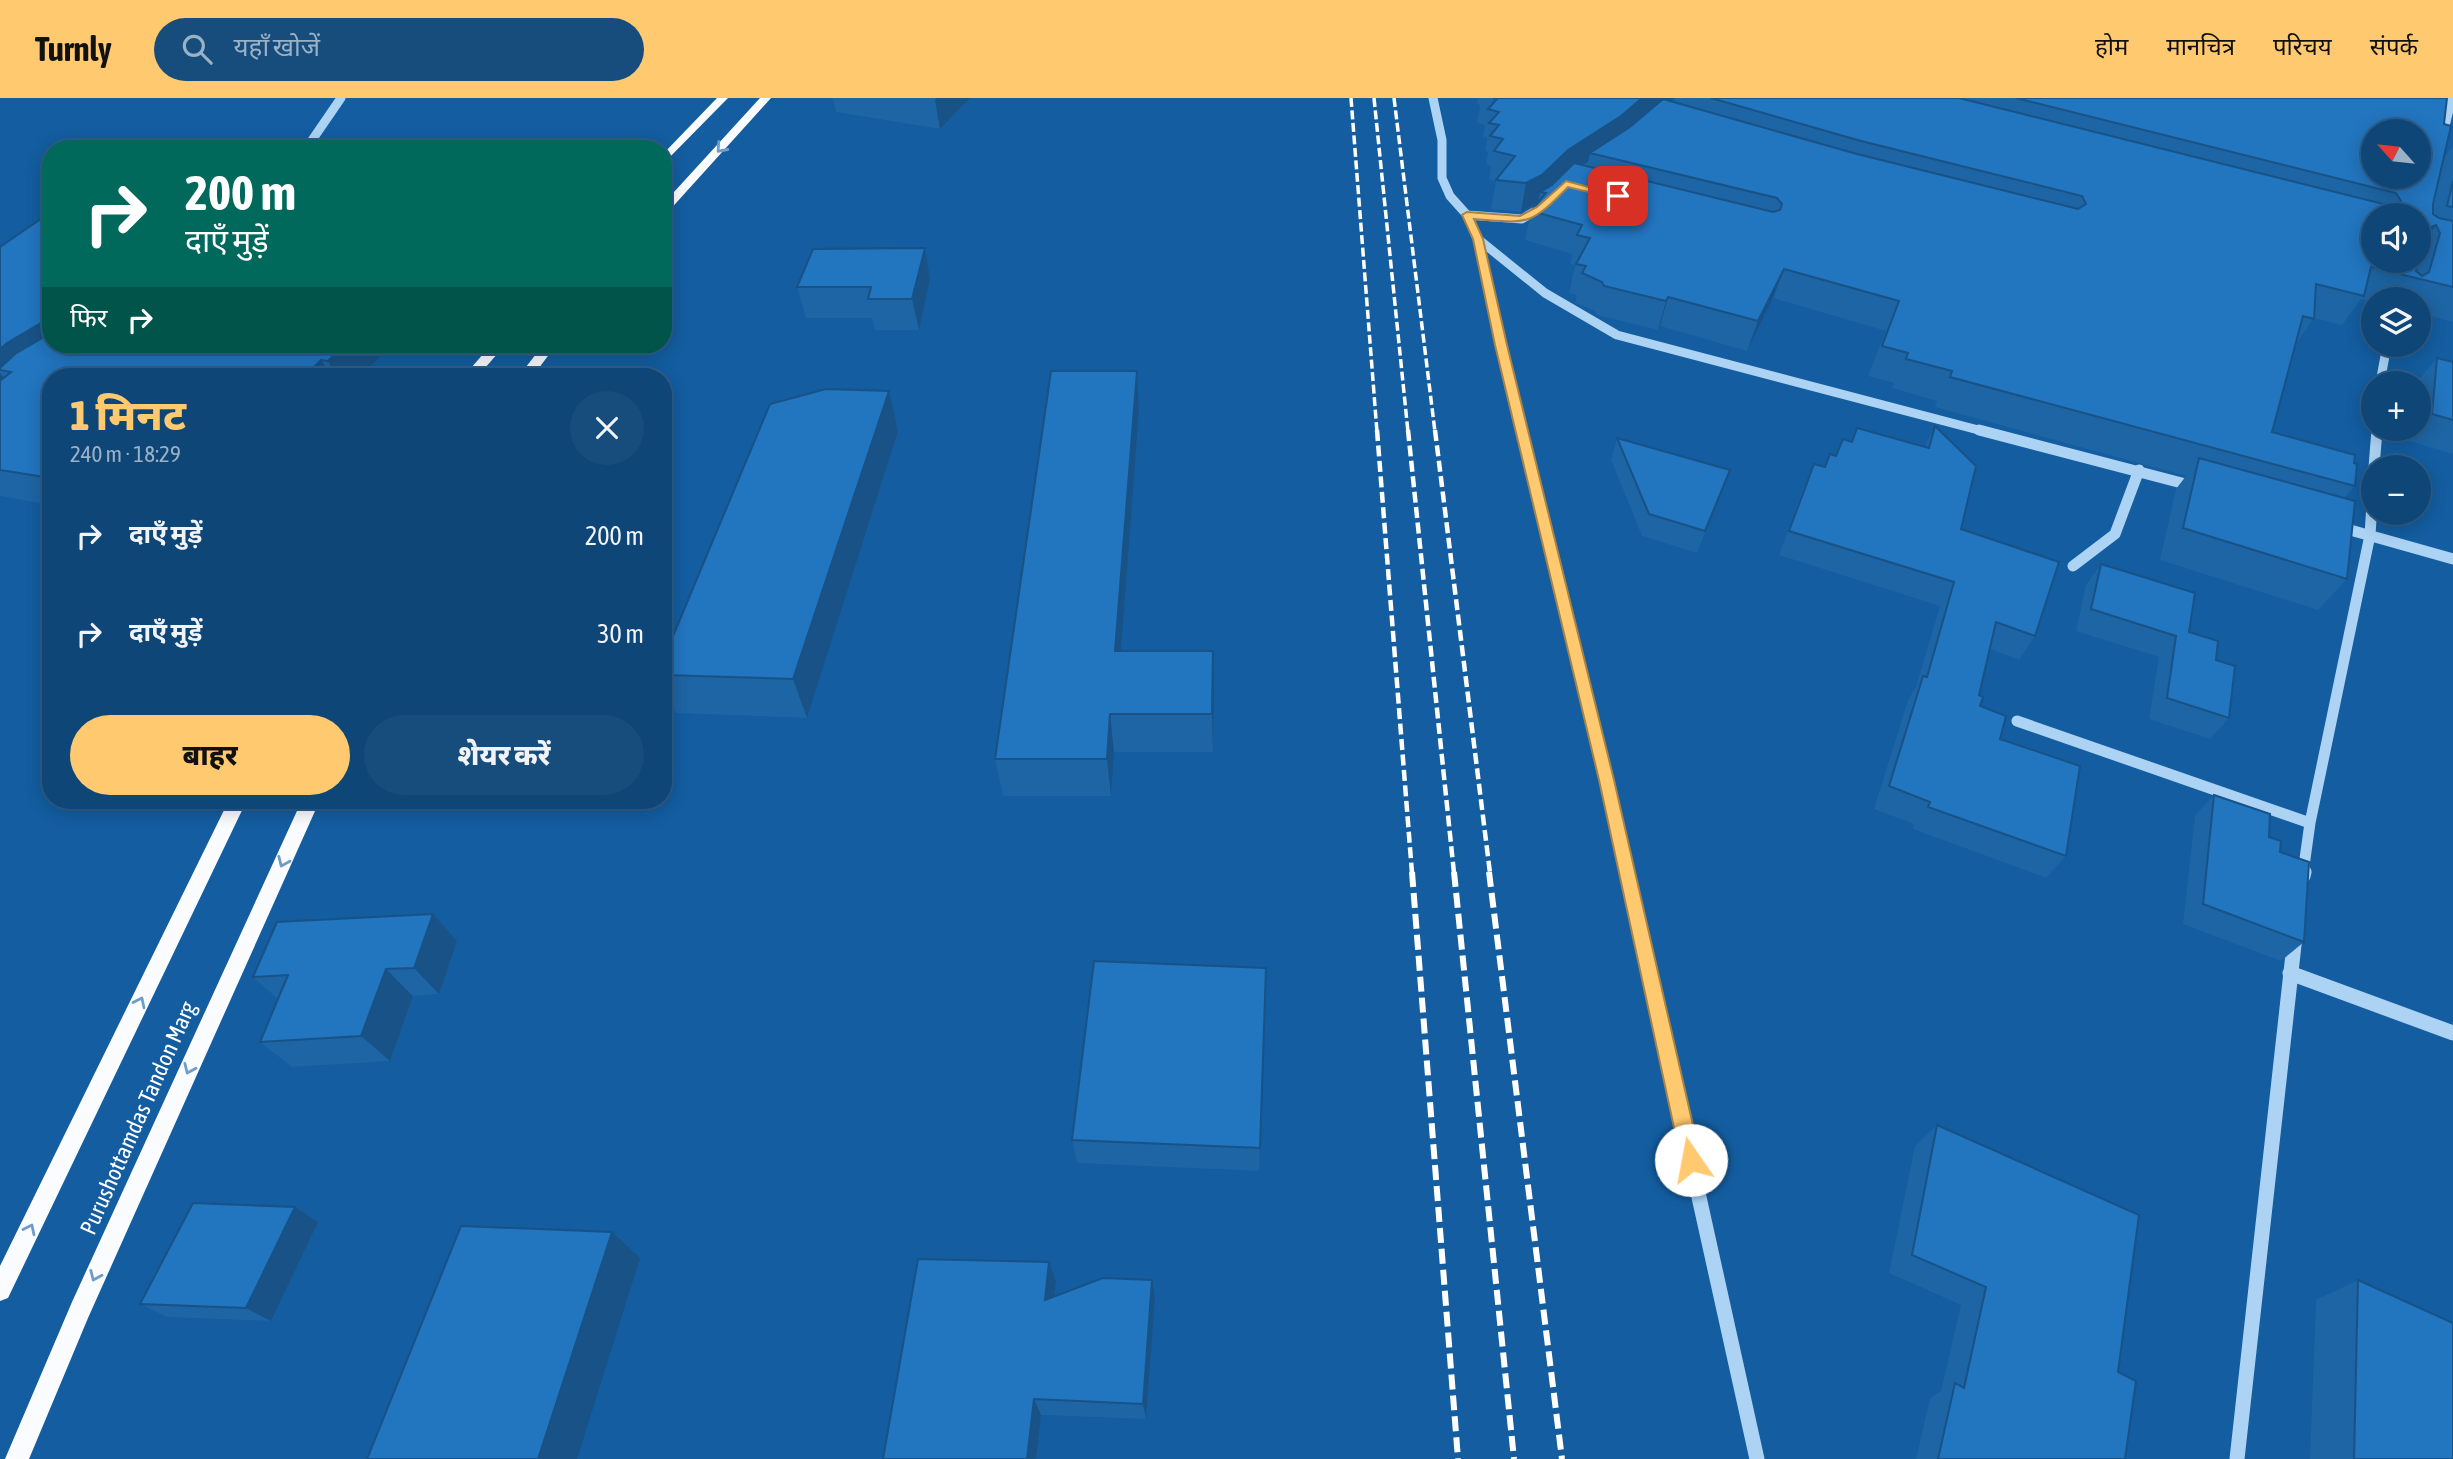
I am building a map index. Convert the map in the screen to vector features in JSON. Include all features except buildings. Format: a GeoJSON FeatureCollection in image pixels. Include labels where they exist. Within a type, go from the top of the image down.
{"type":"FeatureCollection","features":[{"type":"Feature","properties":{"kind":"main road"},"geometry":{"type":"LineString","coordinates":[[672,152],[723,98]]}},
{"type":"Feature","properties":{"kind":"main road"},"geometry":{"type":"LineString","coordinates":[[672,201],[766,98]]}},
{"type":"Feature","properties":{"kind":"main road"},"geometry":{"type":"LineString","coordinates":[[478,368],[490,354]]}},
{"type":"Feature","properties":{"kind":"main road"},"geometry":{"type":"LineString","coordinates":[[0,1290],[233,809]]}},
{"type":"Feature","properties":{"kind":"main road","name":"Purushottamdas Tandon Marg"},"geometry":{"type":"LineString","coordinates":[[17,1459],[80,1310],[308,809]]}},
{"type":"Feature","properties":{"kind":"street"},"geometry":{"type":"LineString","coordinates":[[312,140],[341,98]]}},
{"type":"Feature","properties":{"kind":"street"},"geometry":{"type":"LineString","coordinates":[[1433,98],[1442,140],[1442,178],[1450,196],[1467,215],[1478,239],[1610,794],[1757,1459]]}},
{"type":"Feature","properties":{"kind":"street"},"geometry":{"type":"LineString","coordinates":[[2440,148],[2452,98]]}},
{"type":"Feature","properties":{"kind":"street"},"geometry":{"type":"LineString","coordinates":[[1467,215],[1522,219],[1549,200]]}},
{"type":"Feature","properties":{"kind":"street"},"geometry":{"type":"LineString","coordinates":[[1478,239],[1545,293],[1617,335],[2203,488]]}},
{"type":"Feature","properties":{"kind":"street"},"geometry":{"type":"LineString","coordinates":[[2073,566],[2115,534],[2139,470]]}},
{"type":"Feature","properties":{"kind":"street"},"geometry":{"type":"LineString","coordinates":[[2319,521],[2453,559]]}},
{"type":"Feature","properties":{"kind":"street"},"geometry":{"type":"LineString","coordinates":[[2301,892],[2310,824],[2371,525]]}},
{"type":"Feature","properties":{"kind":"street"},"geometry":{"type":"LineString","coordinates":[[2017,721],[2310,824]]}},
{"type":"Feature","properties":{"kind":"street"},"geometry":{"type":"LineString","coordinates":[[2236,1459],[2297,919]]}},
{"type":"Feature","properties":{"kind":"street"},"geometry":{"type":"LineString","coordinates":[[2290,973],[2453,1033]]}},
{"type":"Feature","properties":{"kind":"railway"},"geometry":{"type":"LineString","coordinates":[[1351,98],[1377,432]]}},
{"type":"Feature","properties":{"kind":"railway"},"geometry":{"type":"LineString","coordinates":[[1374,98],[1408,432]]}},
{"type":"Feature","properties":{"kind":"railway"},"geometry":{"type":"LineString","coordinates":[[1394,98],[1435,432]]}},
{"type":"Feature","properties":{"kind":"railway"},"geometry":{"type":"LineString","coordinates":[[1377,430],[1412,873]]}},
{"type":"Feature","properties":{"kind":"railway"},"geometry":{"type":"LineString","coordinates":[[1408,430],[1454,873]]}},
{"type":"Feature","properties":{"kind":"railway"},"geometry":{"type":"LineString","coordinates":[[1435,430],[1490,873]]}},
{"type":"Feature","properties":{"kind":"railway"},"geometry":{"type":"LineString","coordinates":[[1412,872],[1458,1459]]}},
{"type":"Feature","properties":{"kind":"railway"},"geometry":{"type":"LineString","coordinates":[[1454,872],[1514,1459]]}},
{"type":"Feature","properties":{"kind":"railway"},"geometry":{"type":"LineString","coordinates":[[1489,872],[1562,1459]]}},
{"type":"Feature","properties":{"kind":"route"},"geometry":{"type":"LineString","coordinates":[[1618,196],[1566,184],[1541,209],[1522,219],[1467,215],[1478,239],[1606,780],[1691,1160]]}}]}
